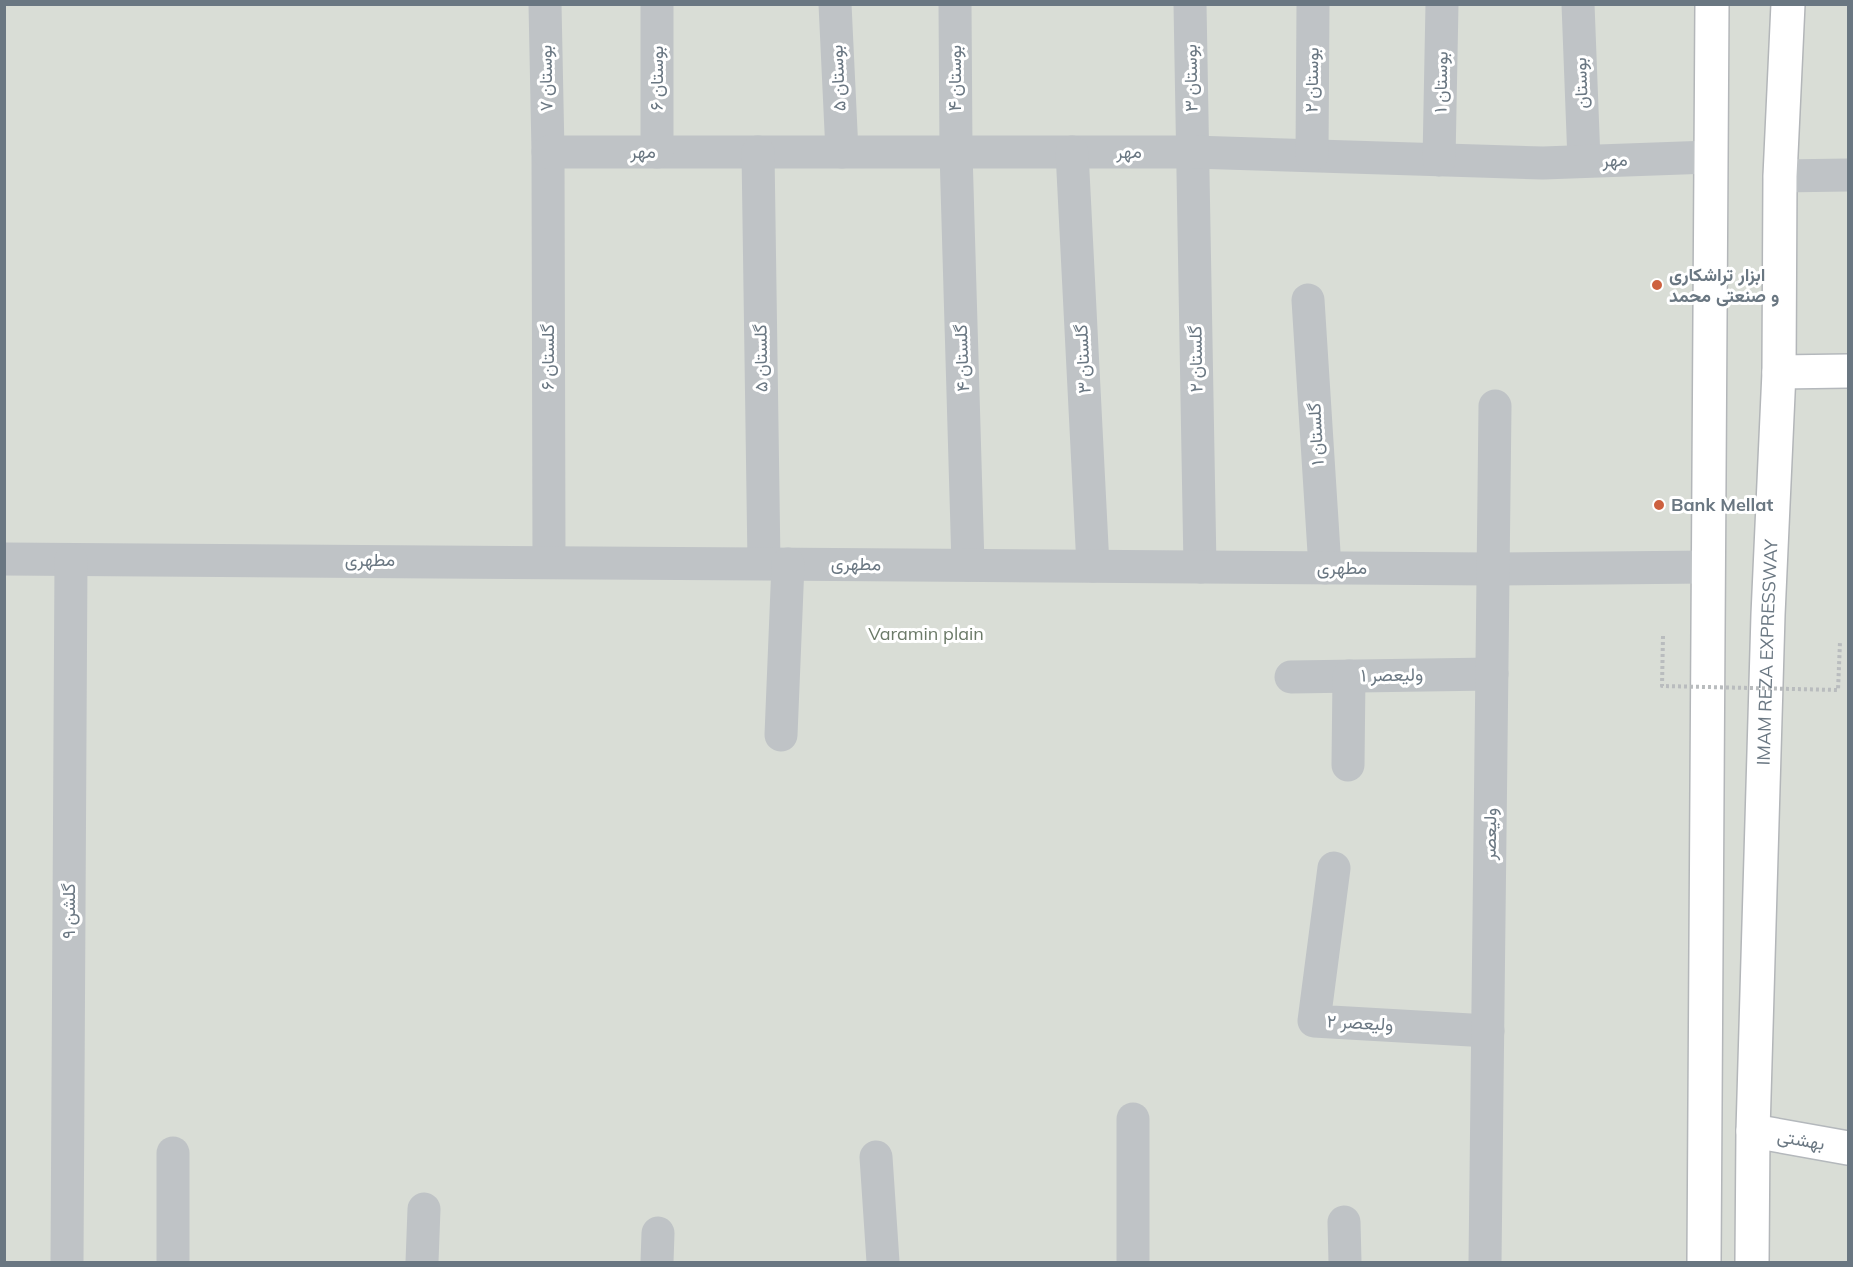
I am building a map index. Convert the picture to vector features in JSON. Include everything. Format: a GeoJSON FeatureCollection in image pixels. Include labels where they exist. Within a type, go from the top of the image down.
{"type":"FeatureCollection","features":[{"type":"Feature","properties":{"kind":"main road"},"geometry":{"type":"LineString","coordinates":[[1704,1263],[1712,4]]}},
{"type":"Feature","properties":{"kind":"main road","name":"IMAM REZA EXPRESSWAY"},"geometry":{"type":"LineString","coordinates":[[1752,1263],[1753,1131],[1768,615],[1779,372],[1780,176],[1788,4]]}},
{"type":"Feature","properties":{"kind":"main road"},"geometry":{"type":"LineString","coordinates":[[1779,372],[1848,371]]}},
{"type":"Feature","properties":{"kind":"main road","name":"بهشتی"},"geometry":{"type":"LineString","coordinates":[[1753,1131],[1848,1148]]}},
{"type":"Feature","properties":{"kind":"street","name":"بوستان ۷"},"geometry":{"type":"LineString","coordinates":[[545,4],[548,152]]}},
{"type":"Feature","properties":{"kind":"street","name":"بوستان ۶"},"geometry":{"type":"LineString","coordinates":[[657,4],[657,152]]}},
{"type":"Feature","properties":{"kind":"street","name":"بوستان ۵"},"geometry":{"type":"LineString","coordinates":[[835,4],[842,152]]}},
{"type":"Feature","properties":{"kind":"street","name":"بوستان ۴"},"geometry":{"type":"LineString","coordinates":[[955,4],[956,152]]}},
{"type":"Feature","properties":{"kind":"street","name":"بوستان ۳"},"geometry":{"type":"LineString","coordinates":[[1190,4],[1192,152]]}},
{"type":"Feature","properties":{"kind":"street","name":"بوستان ۲"},"geometry":{"type":"LineString","coordinates":[[1312,155],[1313,4]]}},
{"type":"Feature","properties":{"kind":"street","name":"بوستان ۱"},"geometry":{"type":"LineString","coordinates":[[1439,160],[1442,4]]}},
{"type":"Feature","properties":{"kind":"street","name":"بوستان"},"geometry":{"type":"LineString","coordinates":[[1578,4],[1584,161]]}},
{"type":"Feature","properties":{"kind":"street","name":"مهر"},"geometry":{"type":"LineString","coordinates":[[548,152],[1192,152],[1543,163],[1710,157]]}},
{"type":"Feature","properties":{"kind":"street","name":"گلستان ۶"},"geometry":{"type":"LineString","coordinates":[[548,152],[549,562]]}},
{"type":"Feature","properties":{"kind":"street","name":"گلستان ۴"},"geometry":{"type":"LineString","coordinates":[[956,152],[968,565]]}},
{"type":"Feature","properties":{"kind":"street","name":"گلستان ۳"},"geometry":{"type":"LineString","coordinates":[[1072,152],[1094,566]]}},
{"type":"Feature","properties":{"kind":"street","name":"گلستان ۲"},"geometry":{"type":"LineString","coordinates":[[1192,152],[1200,567]]}},
{"type":"Feature","properties":{"kind":"street","name":"گلستان ۵"},"geometry":{"type":"LineString","coordinates":[[758,153],[781,735]]}},
{"type":"Feature","properties":{"kind":"street"},"geometry":{"type":"LineString","coordinates":[[1780,176],[1848,176]]}},
{"type":"Feature","properties":{"kind":"street","name":"گلستان ۱"},"geometry":{"type":"LineString","coordinates":[[1308,300],[1325,567]]}},
{"type":"Feature","properties":{"kind":"street","name":"ولیعصر"},"geometry":{"type":"LineString","coordinates":[[1485,1263],[1495,406]]}},
{"type":"Feature","properties":{"kind":"street","name":"مطهری"},"geometry":{"type":"LineString","coordinates":[[4,559],[1493,569],[1708,567]]}},
{"type":"Feature","properties":{"kind":"street","name":"گلشن ۹"},"geometry":{"type":"LineString","coordinates":[[67,1263],[71,560]]}},
{"type":"Feature","properties":{"kind":"street","name":"ولیعصر ۱"},"geometry":{"type":"LineString","coordinates":[[1291,676],[1492,674]]}},
{"type":"Feature","properties":{"kind":"street"},"geometry":{"type":"LineString","coordinates":[[1348,765],[1349,676]]}},
{"type":"Feature","properties":{"kind":"street","name":"ولیعصر ۲"},"geometry":{"type":"LineString","coordinates":[[1334,868],[1314,1021],[1488,1031]]}},
{"type":"Feature","properties":{"kind":"street"},"geometry":{"type":"LineString","coordinates":[[1133,1119],[1133,1263]]}},
{"type":"Feature","properties":{"kind":"street"},"geometry":{"type":"LineString","coordinates":[[173,1153],[173,1263]]}},
{"type":"Feature","properties":{"kind":"street"},"geometry":{"type":"LineString","coordinates":[[876,1157],[883,1263]]}},
{"type":"Feature","properties":{"kind":"street"},"geometry":{"type":"LineString","coordinates":[[422,1263],[424,1209]]}},
{"type":"Feature","properties":{"kind":"street"},"geometry":{"type":"LineString","coordinates":[[1344,1222],[1345,1263]]}},
{"type":"Feature","properties":{"kind":"path"},"geometry":{"type":"LineString","coordinates":[[1664,636],[1662,686],[1838,690],[1840,642]]}},
{"type":"Feature","properties":{"kind":"green space","name":"Varamin plain"},"geometry":{"type":"Polygon","coordinates":[[[5,5],[1848,5],[1848,1262],[5,1262],[5,5]]]}},
{"type":"Feature","properties":{"kind":"place","name":"ابزار تراشکاری و صنعتی محمد"},"geometry":{"type":"Point","coordinates":[1657,285]}},
{"type":"Feature","properties":{"kind":"place","name":"Bank Mellat"},"geometry":{"type":"Point","coordinates":[1659,505]}}]}
